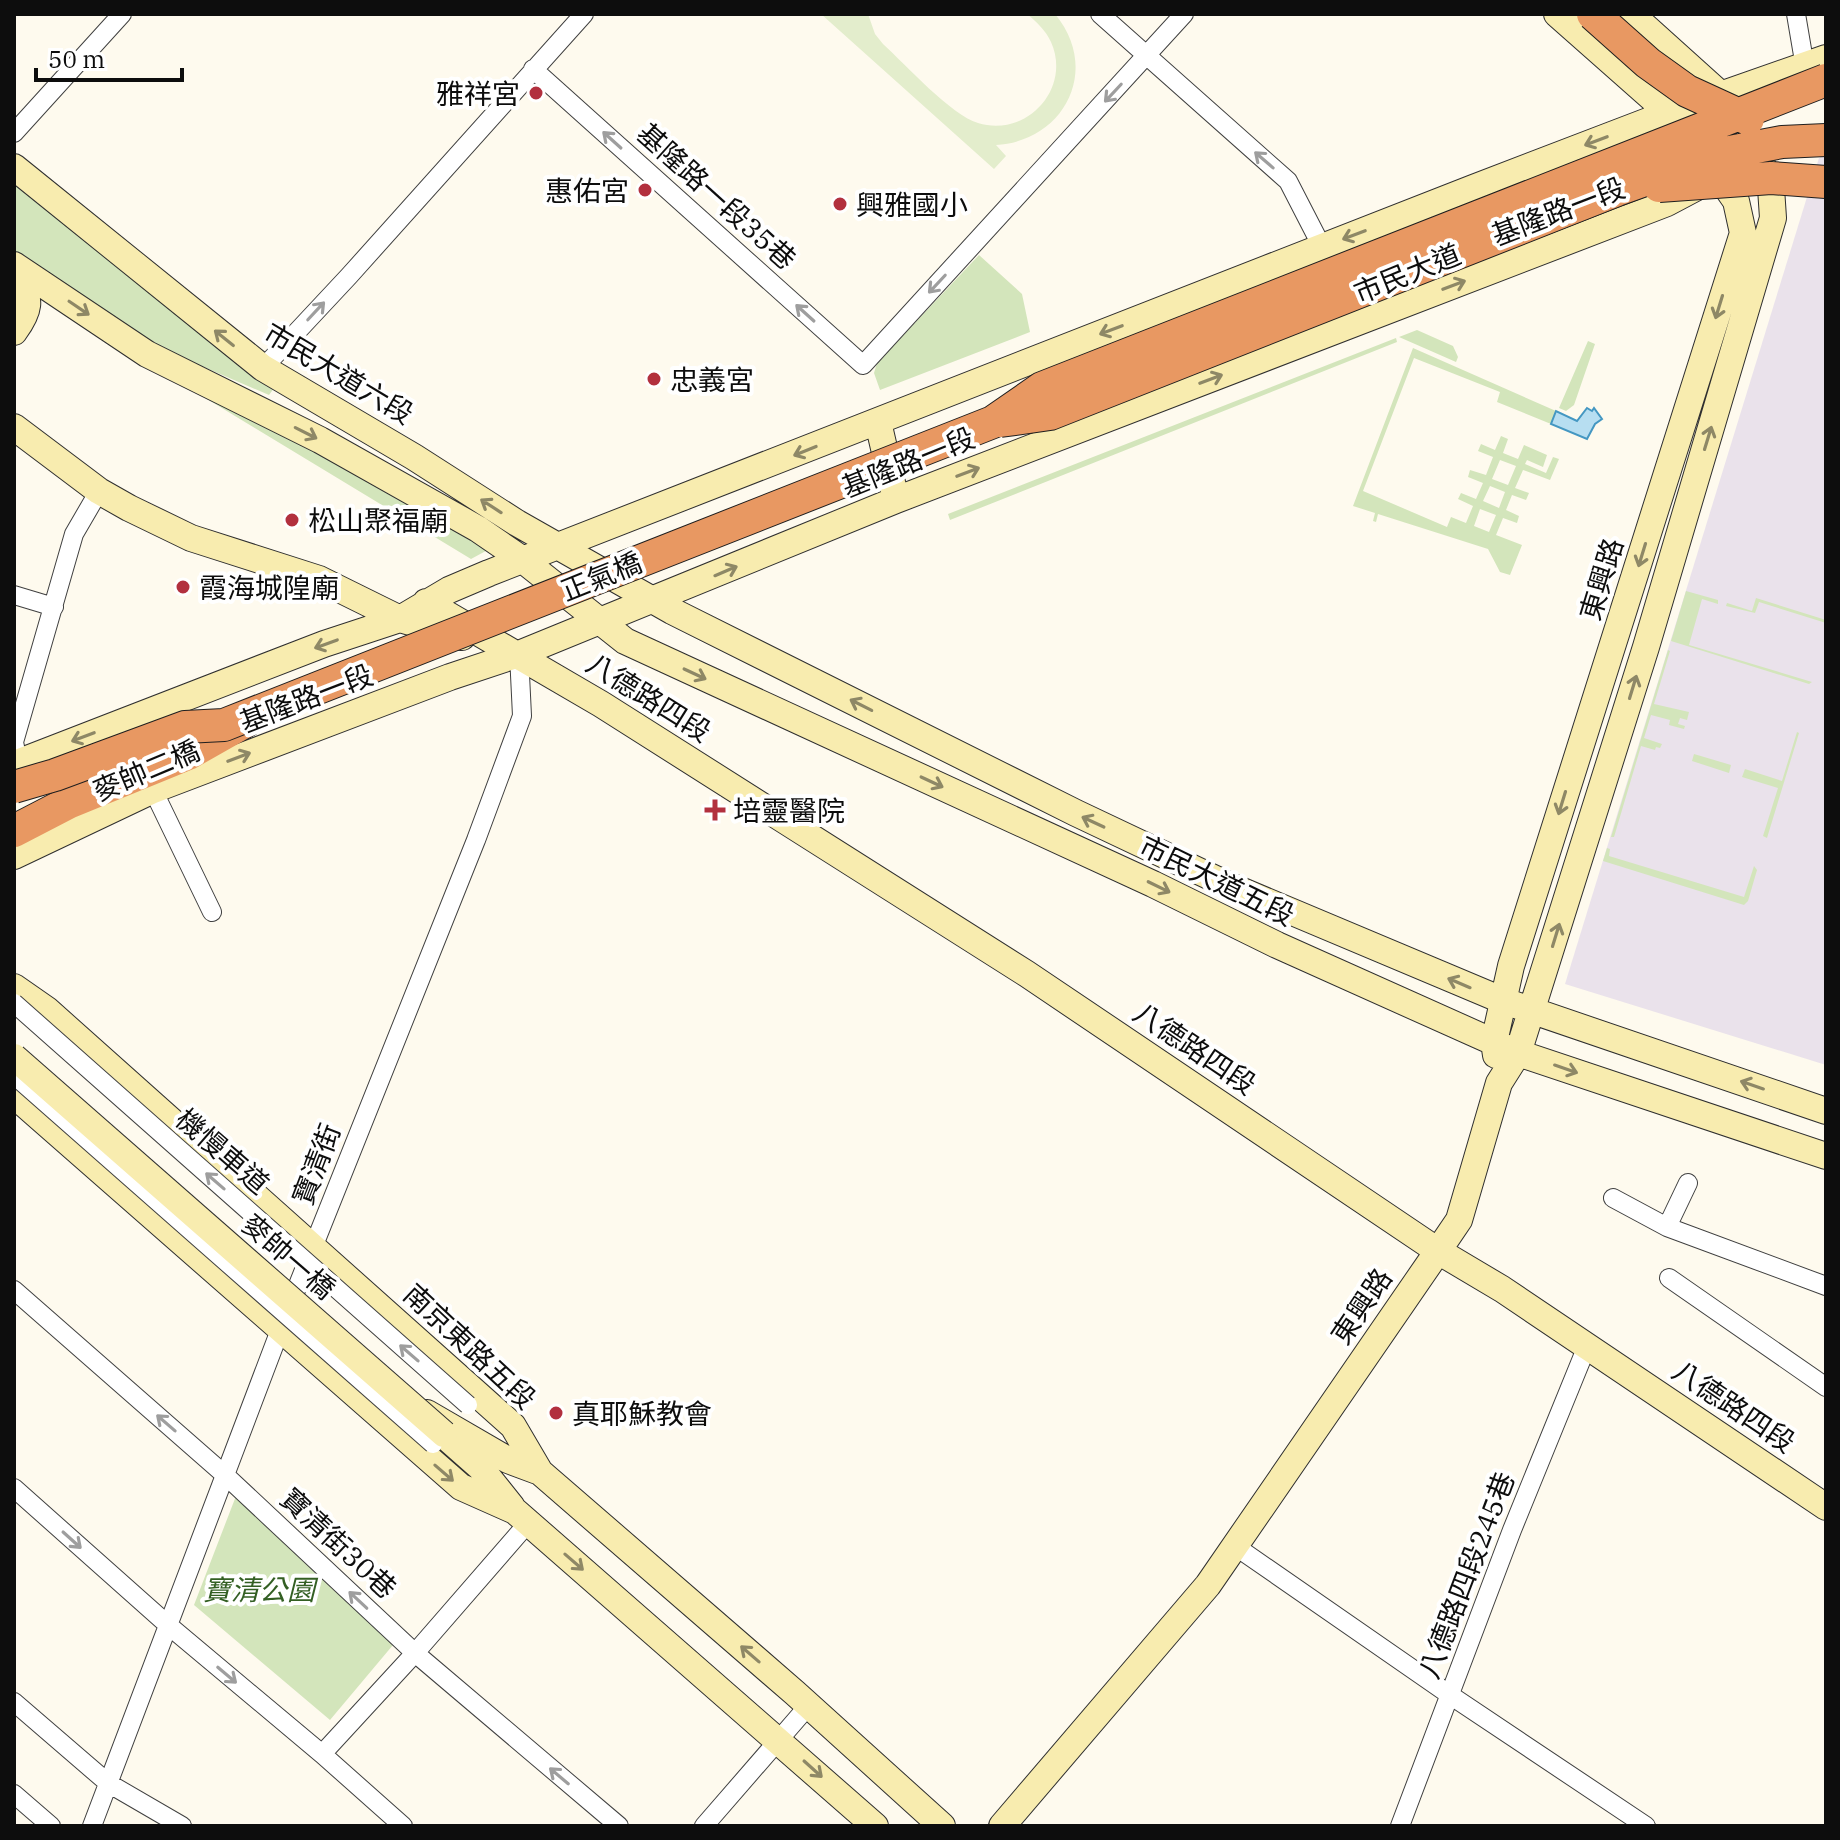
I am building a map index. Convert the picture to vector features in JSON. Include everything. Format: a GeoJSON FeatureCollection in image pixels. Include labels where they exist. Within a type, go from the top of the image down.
{"type":"FeatureCollection","features":[{"type":"Feature","properties":{"kind":"highway"},"geometry":{"type":"LineString","coordinates":[[1593,14],[1648,63],[1704,101],[1826,148]]}},
{"type":"Feature","properties":{"kind":"highway"},"geometry":{"type":"LineString","coordinates":[[989,423],[1042,388],[1819,69]]}},
{"type":"Feature","properties":{"kind":"highway"},"geometry":{"type":"LineString","coordinates":[[989,423],[1035,391],[1638,154],[1678,124],[1728,105]]}},
{"type":"Feature","properties":{"kind":"highway","name":"市民大道"},"geometry":{"type":"LineString","coordinates":[[989,423],[1050,414],[1617,190],[1714,155],[1782,142],[1826,140]]}},
{"type":"Feature","properties":{"kind":"highway","name":"市民大道"},"geometry":{"type":"LineString","coordinates":[[989,423],[1043,417],[1609,196],[1654,186],[1740,179],[1826,182]]}},
{"type":"Feature","properties":{"kind":"highway","name":"正氣橋"},"geometry":{"type":"LineString","coordinates":[[14,794],[177,729],[275,705],[989,423]]}},
{"type":"Feature","properties":{"kind":"highway","name":"正氣橋"},"geometry":{"type":"LineString","coordinates":[[15,771],[55,775],[185,727],[224,725],[989,423]]}},
{"type":"Feature","properties":{"kind":"highway","name":"麥帥二橋"},"geometry":{"type":"LineString","coordinates":[[14,831],[68,803],[188,754],[275,705]]}},
{"type":"Feature","properties":{"kind":"highway","name":"麥帥二橋"},"geometry":{"type":"LineString","coordinates":[[14,822],[194,750],[224,725]]}},
{"type":"Feature","properties":{"kind":"street"},"geometry":{"type":"LineString","coordinates":[[14,133],[122,14]]}},
{"type":"Feature","properties":{"kind":"street"},"geometry":{"type":"LineString","coordinates":[[263,368],[584,14]]}},
{"type":"Feature","properties":{"kind":"street"},"geometry":{"type":"LineString","coordinates":[[1100,14],[1288,181],[1322,247]]}},
{"type":"Feature","properties":{"kind":"street"},"geometry":{"type":"LineString","coordinates":[[1146,56],[1184,14]]}},
{"type":"Feature","properties":{"kind":"street","name":"東興路"},"geometry":{"type":"LineString","coordinates":[[1499,1083],[1494,1042],[1511,966],[1743,233],[1736,201],[1678,124],[1557,14]]}},
{"type":"Feature","properties":{"kind":"street","name":"東興路"},"geometry":{"type":"LineString","coordinates":[[1002,1826],[1208,1585],[1459,1220],[1499,1083],[1518,1053],[1646,647],[1773,218],[1771,188],[1759,156],[1728,105],[1631,14]]}},
{"type":"Feature","properties":{"kind":"street"},"geometry":{"type":"LineString","coordinates":[[1728,105],[1819,69],[1796,14]]}},
{"type":"Feature","properties":{"kind":"street","name":"基隆路一段35巷"},"geometry":{"type":"LineString","coordinates":[[533,69],[863,365],[1146,56]]}},
{"type":"Feature","properties":{"kind":"street","name":"基隆路一段"},"geometry":{"type":"LineString","coordinates":[[15,771],[324,644],[400,619],[461,585],[523,560],[1322,247],[1678,124]]}},
{"type":"Feature","properties":{"kind":"street","name":"基隆路一段"},"geometry":{"type":"LineString","coordinates":[[14,856],[153,790],[442,680],[519,654],[896,500],[1661,205],[1826,126]]}},
{"type":"Feature","properties":{"kind":"street","name":"市民大道六段"},"geometry":{"type":"LineString","coordinates":[[14,167],[263,368],[558,546],[654,600]]}},
{"type":"Feature","properties":{"kind":"street"},"geometry":{"type":"LineString","coordinates":[[14,265],[147,354],[320,440],[478,529],[523,560],[597,622]]}},
{"type":"Feature","properties":{"kind":"street"},"geometry":{"type":"LineString","coordinates":[[14,280],[23,287],[29,302],[26,316],[14,332]]}},
{"type":"Feature","properties":{"kind":"street"},"geometry":{"type":"LineString","coordinates":[[878,422],[896,500]]}},
{"type":"Feature","properties":{"kind":"street","name":"八德路四段"},"geometry":{"type":"LineString","coordinates":[[14,427],[99,491],[191,538],[319,579],[400,619],[519,654]]}},
{"type":"Feature","properties":{"kind":"street"},"geometry":{"type":"LineString","coordinates":[[15,771],[14,742],[74,534],[99,491]]}},
{"type":"Feature","properties":{"kind":"street"},"geometry":{"type":"LineString","coordinates":[[14,595],[54,607]]}},
{"type":"Feature","properties":{"kind":"street","name":"市民大道五段"},"geometry":{"type":"LineString","coordinates":[[654,600],[1076,813],[1228,885],[1504,1001],[1826,1111]]}},
{"type":"Feature","properties":{"kind":"street","name":"八德路四段"},"geometry":{"type":"LineString","coordinates":[[426,602],[519,654],[1027,974],[1826,1507]]}},
{"type":"Feature","properties":{"kind":"street"},"geometry":{"type":"LineString","coordinates":[[14,801],[392,654],[400,619]]}},
{"type":"Feature","properties":{"kind":"street","name":"市民大道五段"},"geometry":{"type":"LineString","coordinates":[[597,622],[625,641],[1153,884],[1277,945],[1518,1053],[1826,1156]]}},
{"type":"Feature","properties":{"kind":"street","name":"寶清街"},"geometry":{"type":"LineString","coordinates":[[92,1826],[280,1330],[470,855],[522,716],[519,654]]}},
{"type":"Feature","properties":{"kind":"street"},"geometry":{"type":"LineString","coordinates":[[153,790],[212,912]]}},
{"type":"Feature","properties":{"kind":"street","name":"南京東路五段"},"geometry":{"type":"LineString","coordinates":[[14,987],[47,1010],[513,1426],[540,1472],[809,1705],[942,1826]]}},
{"type":"Feature","properties":{"kind":"street","name":"機慢車道"},"geometry":{"type":"LineString","coordinates":[[14,1003],[468,1405]]}},
{"type":"Feature","properties":{"kind":"street","name":"麥帥一橋"},"geometry":{"type":"LineString","coordinates":[[14,1047],[424,1411],[508,1460],[540,1472]]}},
{"type":"Feature","properties":{"kind":"street","name":"麥帥一橋"},"geometry":{"type":"LineString","coordinates":[[14,1057],[438,1439],[480,1467],[522,1517]]}},
{"type":"Feature","properties":{"kind":"street"},"geometry":{"type":"LineString","coordinates":[[14,1075],[438,1439]]}},
{"type":"Feature","properties":{"kind":"street"},"geometry":{"type":"LineString","coordinates":[[14,1095],[461,1487],[522,1517],[875,1826]]}},
{"type":"Feature","properties":{"kind":"street"},"geometry":{"type":"LineString","coordinates":[[1667,1227],[1688,1183]]}},
{"type":"Feature","properties":{"kind":"street"},"geometry":{"type":"LineString","coordinates":[[1613,1198],[1667,1227],[1826,1286]]}},
{"type":"Feature","properties":{"kind":"street"},"geometry":{"type":"LineString","coordinates":[[1669,1278],[1826,1387]]}},
{"type":"Feature","properties":{"kind":"street","name":"寶清街30巷"},"geometry":{"type":"LineString","coordinates":[[14,1290],[225,1475],[415,1653],[619,1826]]}},
{"type":"Feature","properties":{"kind":"street","name":"八德路四段245巷"},"geometry":{"type":"LineString","coordinates":[[1400,1826],[1512,1530],[1587,1346]]}},
{"type":"Feature","properties":{"kind":"street"},"geometry":{"type":"LineString","coordinates":[[14,1488],[168,1625],[403,1826]]}},
{"type":"Feature","properties":{"kind":"street"},"geometry":{"type":"LineString","coordinates":[[322,1754],[415,1653],[522,1517]]}},
{"type":"Feature","properties":{"kind":"street"},"geometry":{"type":"LineString","coordinates":[[1235,1546],[1646,1826]]}},
{"type":"Feature","properties":{"kind":"street"},"geometry":{"type":"LineString","coordinates":[[14,1702],[108,1783],[182,1826]]}},
{"type":"Feature","properties":{"kind":"street"},"geometry":{"type":"LineString","coordinates":[[704,1826],[809,1705]]}},
{"type":"Feature","properties":{"kind":"street"},"geometry":{"type":"LineString","coordinates":[[14,1794],[51,1826]]}},
{"type":"Feature","properties":{"kind":"shaded area"},"geometry":{"type":"Polygon","coordinates":[[[1826,155],[1826,1065],[1565,984],[1819,158],[1826,155]]]}},
{"type":"Feature","properties":{"kind":"green space"},"geometry":{"type":"Polygon","coordinates":[[[821,14],[868,14],[875,34],[883,44],[942,100],[978,123],[996,126],[1013,123],[1040,106],[1050,92],[1056,60],[1051,42],[1027,14],[1055,14],[1069,35],[1075,57],[1075,79],[1069,99],[1041,131],[996,145],[1006,156],[994,169],[821,14]]]}},
{"type":"Feature","properties":{"kind":"green space"},"geometry":{"type":"Polygon","coordinates":[[[14,172],[277,384],[269,395],[162,349],[14,254],[14,172]]]}},
{"type":"Feature","properties":{"kind":"green space"},"geometry":{"type":"Polygon","coordinates":[[[979,255],[1022,294],[1030,332],[880,390],[874,373],[877,363],[979,255]]]}},
{"type":"Feature","properties":{"kind":"green space"},"geometry":{"type":"Polygon","coordinates":[[[1417,330],[1453,346],[1458,357],[1456,362],[1399,337],[1417,330]]]}},
{"type":"Feature","properties":{"kind":"green space"},"geometry":{"type":"Polygon","coordinates":[[[1396,338],[1397,342],[950,520],[948,514],[1396,338]]]}},
{"type":"Feature","properties":{"kind":"green space"},"geometry":{"type":"Polygon","coordinates":[[[1588,341],[1595,344],[1574,405],[1566,411],[1559,408],[1588,341]]]}},
{"type":"Feature","properties":{"kind":"green space"},"geometry":{"type":"Polygon","coordinates":[[[118,345],[495,546],[471,559],[118,345]]]}},
{"type":"Feature","properties":{"kind":"green space"},"geometry":{"type":"Polygon","coordinates":[[[1413,348],[1556,411],[1551,424],[1497,402],[1500,392],[1414,358],[1363,491],[1447,527],[1451,517],[1466,523],[1473,506],[1458,499],[1461,493],[1476,499],[1483,483],[1468,477],[1470,470],[1486,475],[1493,457],[1478,451],[1481,444],[1495,450],[1501,436],[1508,439],[1503,453],[1518,459],[1524,445],[1547,455],[1543,467],[1527,460],[1525,464],[1546,473],[1553,457],[1559,459],[1550,480],[1523,470],[1515,488],[1529,493],[1526,500],[1512,495],[1506,510],[1519,516],[1517,523],[1503,518],[1496,535],[1522,545],[1510,575],[1500,572],[1488,549],[1378,514],[1376,522],[1373,521],[1375,513],[1353,506],[1413,348]],[[1500,460],[1492,479],[1508,485],[1516,466],[1500,460]],[[1490,486],[1483,501],[1499,508],[1505,492],[1490,486]],[[1480,509],[1474,526],[1489,532],[1496,515],[1480,509]]]}},
{"type":"Feature","properties":{"kind":"green space"},"geometry":{"type":"Polygon","coordinates":[[[1686,591],[1718,600],[1718,604],[1702,599],[1689,645],[1812,682],[1809,684],[1671,641],[1686,591]]]}},
{"type":"Feature","properties":{"kind":"green space"},"geometry":{"type":"Polygon","coordinates":[[[1756,598],[1826,620],[1826,623],[1759,602],[1755,613],[1726,606],[1727,603],[1752,611],[1756,598]]]}},
{"type":"Feature","properties":{"kind":"green space"},"geometry":{"type":"Polygon","coordinates":[[[1668,650],[1654,704],[1689,712],[1687,720],[1680,718],[1678,724],[1685,726],[1684,729],[1669,725],[1670,720],[1651,715],[1644,738],[1662,744],[1655,750],[1641,746],[1614,837],[1611,837],[1668,650]]]}},
{"type":"Feature","properties":{"kind":"green space"},"geometry":{"type":"Polygon","coordinates":[[[1797,732],[1767,838],[1763,836],[1778,788],[1742,777],[1745,769],[1782,781],[1797,732]]]}},
{"type":"Feature","properties":{"kind":"green space"},"geometry":{"type":"Polygon","coordinates":[[[1694,754],[1731,765],[1729,773],[1692,761],[1694,754]]]}},
{"type":"Feature","properties":{"kind":"green space"},"geometry":{"type":"Polygon","coordinates":[[[1607,848],[1610,849],[1609,856],[1744,897],[1754,866],[1757,870],[1744,905],[1603,861],[1607,848]]]}},
{"type":"Feature","properties":{"kind":"green space","name":"寶清公園"},"geometry":{"type":"Polygon","coordinates":[[[236,1496],[398,1639],[330,1720],[194,1605],[236,1496]]]}},
{"type":"Feature","properties":{"kind":"water"},"geometry":{"type":"Polygon","coordinates":[[[1587,408],[1592,411],[1594,408],[1602,419],[1595,424],[1587,439],[1551,424],[1556,411],[1577,421],[1587,408]]]}},
{"type":"Feature","properties":{"kind":"place","name":"雅祥宮"},"geometry":{"type":"Point","coordinates":[536,93]}},
{"type":"Feature","properties":{"kind":"place","name":"惠佑宮"},"geometry":{"type":"Point","coordinates":[645,190]}},
{"type":"Feature","properties":{"kind":"place","name":"興雅國小"},"geometry":{"type":"Point","coordinates":[840,204]}},
{"type":"Feature","properties":{"kind":"place","name":"忠義宮"},"geometry":{"type":"Point","coordinates":[654,379]}},
{"type":"Feature","properties":{"kind":"place","name":"松山聚福廟"},"geometry":{"type":"Point","coordinates":[292,520]}},
{"type":"Feature","properties":{"kind":"place","name":"霞海城隍廟"},"geometry":{"type":"Point","coordinates":[183,587]}},
{"type":"Feature","properties":{"kind":"place","name":"培靈醫院"},"geometry":{"type":"Point","coordinates":[715,810]}},
{"type":"Feature","properties":{"kind":"place","name":"真耶穌教會"},"geometry":{"type":"Point","coordinates":[556,1413]}}]}
